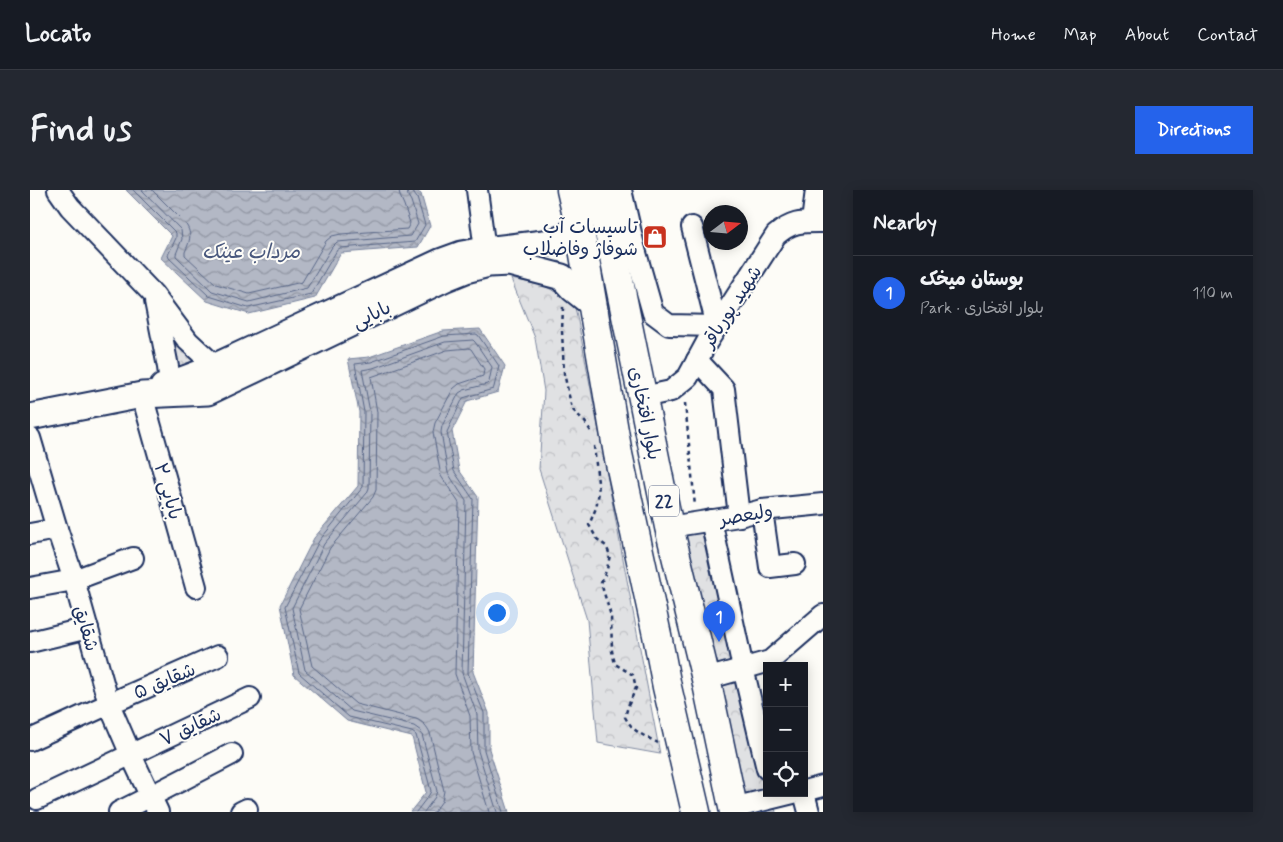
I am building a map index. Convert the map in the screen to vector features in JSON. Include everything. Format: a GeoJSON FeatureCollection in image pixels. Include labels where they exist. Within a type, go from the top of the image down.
{"type":"FeatureCollection","features":[{"type":"Feature","properties":{"kind":"highway","name":"بلوار افتخاری"},"geometry":{"type":"LineString","coordinates":[[571,190],[579,225],[618,454],[694,805]]}},
{"type":"Feature","properties":{"kind":"highway","name":"بلوار افتخاری"},"geometry":{"type":"LineString","coordinates":[[598,190],[609,232],[669,527],[706,679],[734,810]]}},
{"type":"Feature","properties":{"kind":"highway"},"geometry":{"type":"LineString","coordinates":[[657,635],[671,670],[676,674],[686,674],[691,668],[686,600]]}},
{"type":"Feature","properties":{"kind":"highway"},"geometry":{"type":"LineString","coordinates":[[694,805],[695,771],[681,715],[684,705],[690,702],[701,705],[714,722]]}},
{"type":"Feature","properties":{"kind":"main road","name":"بابایی"},"geometry":{"type":"LineString","coordinates":[[142,395],[215,366],[440,262],[462,254],[552,242],[566,237],[579,225]]}},
{"type":"Feature","properties":{"kind":"main road"},"geometry":{"type":"LineString","coordinates":[[552,242],[559,255],[558,277]]}},
{"type":"Feature","properties":{"kind":"main road","name":"بابایی"},"geometry":{"type":"LineString","coordinates":[[30,417],[142,395],[208,392],[466,270],[489,264],[509,263],[558,277],[593,305]]}},
{"type":"Feature","properties":{"kind":"street"},"geometry":{"type":"LineString","coordinates":[[58,190],[70,206],[153,294],[188,342],[215,366]]}},
{"type":"Feature","properties":{"kind":"street"},"geometry":{"type":"LineString","coordinates":[[477,190],[485,250]]}},
{"type":"Feature","properties":{"kind":"street"},"geometry":{"type":"LineString","coordinates":[[621,190],[634,246],[653,313],[669,325],[717,326],[692,228]]}},
{"type":"Feature","properties":{"kind":"street"},"geometry":{"type":"LineString","coordinates":[[816,190],[817,222]]}},
{"type":"Feature","properties":{"kind":"street","name":"شهید پورباقر"},"geometry":{"type":"LineString","coordinates":[[643,397],[671,391],[688,377],[707,342],[776,235],[786,227],[800,222],[817,222]]}},
{"type":"Feature","properties":{"kind":"street"},"geometry":{"type":"LineString","coordinates":[[153,294],[170,384]]}},
{"type":"Feature","properties":{"kind":"street"},"geometry":{"type":"LineString","coordinates":[[697,360],[724,389],[739,516]]}},
{"type":"Feature","properties":{"kind":"street","name":"بابایی ۲"},"geometry":{"type":"LineString","coordinates":[[142,395],[196,587]]}},
{"type":"Feature","properties":{"kind":"street","name":"شقایق"},"geometry":{"type":"LineString","coordinates":[[30,438],[35,475],[57,529],[74,580],[109,704],[155,804]]}},
{"type":"Feature","properties":{"kind":"street","name":"ولیعصر"},"geometry":{"type":"LineString","coordinates":[[669,527],[739,516],[762,510],[823,504]]}},
{"type":"Feature","properties":{"kind":"street"},"geometry":{"type":"LineString","coordinates":[[762,510],[770,568],[795,564]]}},
{"type":"Feature","properties":{"kind":"street"},"geometry":{"type":"LineString","coordinates":[[711,520],[742,668],[763,753]]}},
{"type":"Feature","properties":{"kind":"street"},"geometry":{"type":"LineString","coordinates":[[30,534],[57,529]]}},
{"type":"Feature","properties":{"kind":"street"},"geometry":{"type":"LineString","coordinates":[[30,588],[74,580],[133,558]]}},
{"type":"Feature","properties":{"kind":"street"},"geometry":{"type":"LineString","coordinates":[[706,679],[770,660],[823,615]]}},
{"type":"Feature","properties":{"kind":"street"},"geometry":{"type":"LineString","coordinates":[[30,642],[88,628]]}},
{"type":"Feature","properties":{"kind":"street","name":"شقایق ۵"},"geometry":{"type":"LineString","coordinates":[[30,740],[218,656]]}},
{"type":"Feature","properties":{"kind":"street","name":"شقایق ۷"},"geometry":{"type":"LineString","coordinates":[[37,799],[250,698]]}},
{"type":"Feature","properties":{"kind":"street"},"geometry":{"type":"LineString","coordinates":[[119,812],[155,804],[232,754]]}},
{"type":"Feature","properties":{"kind":"street"},"geometry":{"type":"LineString","coordinates":[[808,791],[823,786]]}},
{"type":"Feature","properties":{"kind":"street"},"geometry":{"type":"LineString","coordinates":[[805,797],[808,812]]}},
{"type":"Feature","properties":{"kind":"street"},"geometry":{"type":"LineString","coordinates":[[734,810],[779,799]]}},
{"type":"Feature","properties":{"kind":"path"},"geometry":{"type":"LineString","coordinates":[[558,277],[564,373],[572,408],[592,432],[598,478],[599,492],[596,508],[589,525],[597,539],[606,546],[610,555],[601,583],[611,616],[612,652],[615,664],[633,675],[636,688],[625,717],[630,726],[639,733],[682,755]]}},
{"type":"Feature","properties":{"kind":"green space"},"geometry":{"type":"Polygon","coordinates":[[[511,279],[542,285],[573,300],[660,754],[598,743],[587,620],[539,469],[544,391],[535,338],[511,279]]]}},
{"type":"Feature","properties":{"kind":"green space"},"geometry":{"type":"Polygon","coordinates":[[[166,319],[195,360],[176,367],[166,319]]]}},
{"type":"Feature","properties":{"kind":"green space"},"geometry":{"type":"Polygon","coordinates":[[[709,529],[763,756],[763,797],[772,797],[776,812],[739,812],[682,535],[709,529]]]}},
{"type":"Feature","properties":{"kind":"water","name":"مرداب عینک"},"geometry":{"type":"Polygon","coordinates":[[[126,190],[415,190],[421,194],[430,226],[418,247],[341,253],[315,298],[249,314],[207,301],[161,258],[172,236],[126,190]]]}},
{"type":"Feature","properties":{"kind":"water"},"geometry":{"type":"Polygon","coordinates":[[[480,329],[505,366],[498,392],[467,401],[452,431],[459,470],[478,497],[473,672],[489,713],[489,749],[509,812],[410,812],[426,792],[412,737],[347,721],[294,675],[280,605],[314,538],[358,486],[359,412],[348,359],[369,357],[443,331],[480,329]]]}},
{"type":"Feature","properties":{"kind":"place","name":"تاسیسات آب شوفاژ وفاضلاب"},"geometry":{"type":"Point","coordinates":[655,237]}},
{"type":"Feature","properties":{"kind":"place","name":"بوستان میخک"},"geometry":{"type":"Point","coordinates":[719,642]}}]}
